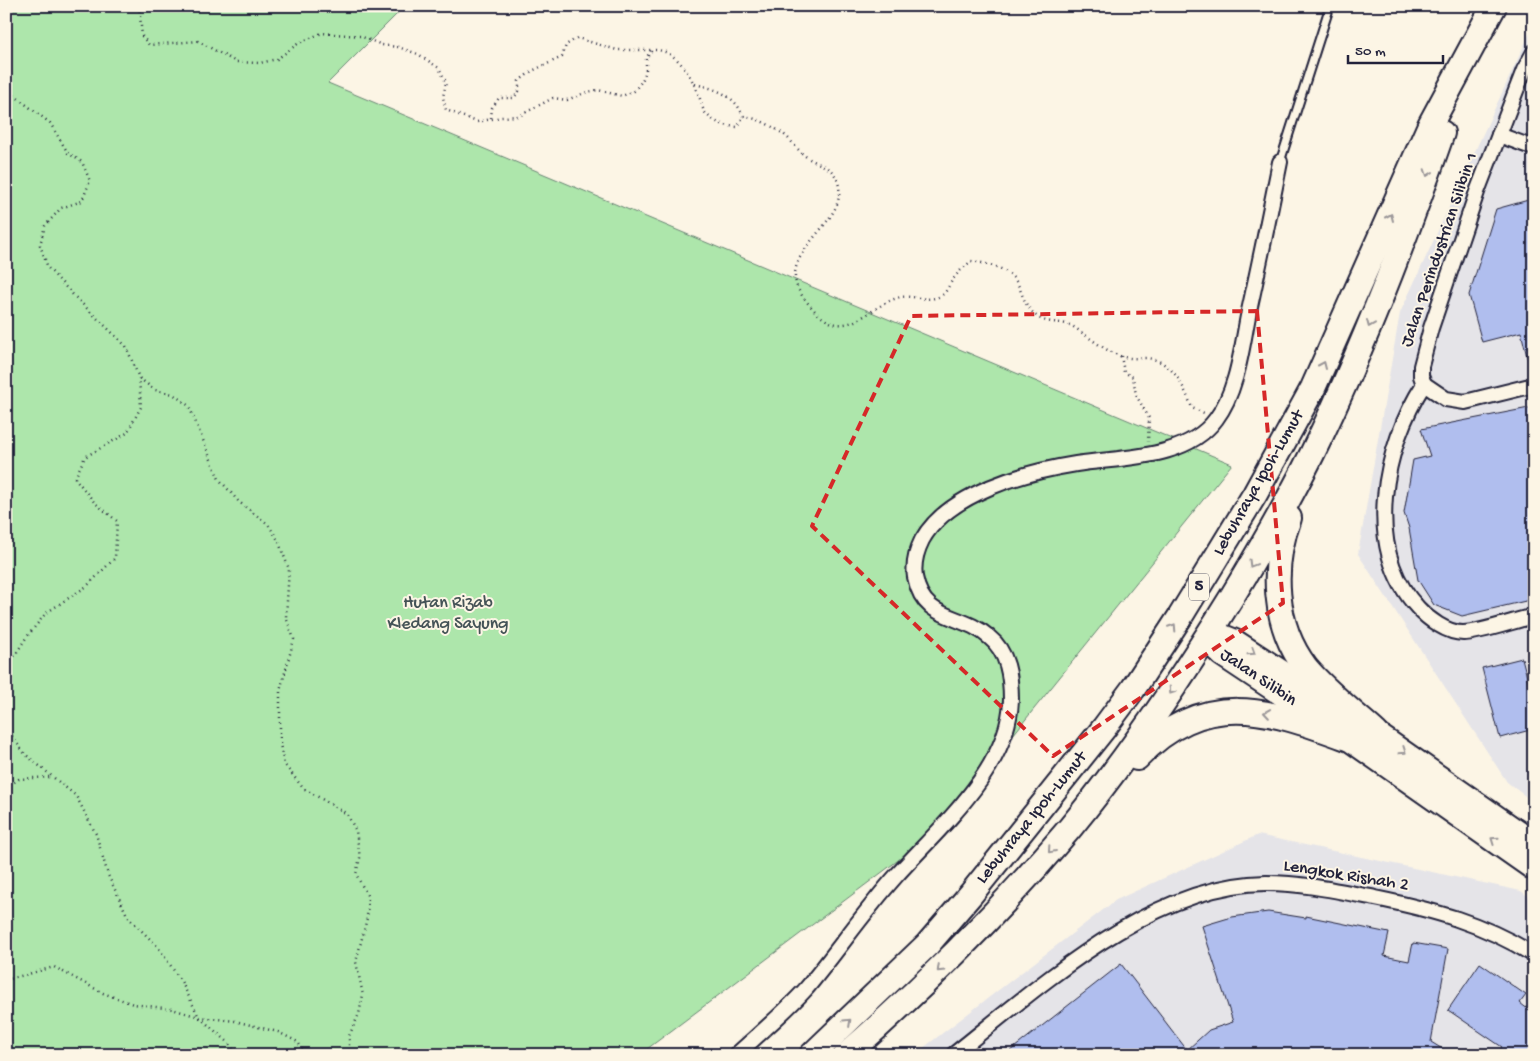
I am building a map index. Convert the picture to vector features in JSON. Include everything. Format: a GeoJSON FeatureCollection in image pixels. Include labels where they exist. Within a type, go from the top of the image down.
{"type":"FeatureCollection","features":[{"type":"Feature","properties":{"kind":"highway","name":"Lebuhraya Ipoh-Lumut"},"geometry":{"type":"LineString","coordinates":[[812,1055],[872,1001],[928,944],[1011,845],[1133,689],[1203,582],[1256,494],[1313,388],[1430,125],[1494,6]]}},
{"type":"Feature","properties":{"kind":"highway","name":"Lebuhraya Ipoh-Lumut"},"geometry":{"type":"LineString","coordinates":[[846,1055],[967,942],[1070,828],[1151,720],[1208,635],[1264,544],[1311,455],[1381,298],[1409,227],[1474,44]]}},
{"type":"Feature","properties":{"kind":"highway"},"geometry":{"type":"LineString","coordinates":[[928,944],[976,900],[1046,823],[1115,736],[1183,642],[1190,638],[1208,635],[1204,614],[1209,596],[1280,470],[1313,388]]}},
{"type":"Feature","properties":{"kind":"highway"},"geometry":{"type":"LineString","coordinates":[[1311,455],[1280,545],[1277,578],[1281,609],[1286,630],[1305,666],[1317,680],[1376,733]]}},
{"type":"Feature","properties":{"kind":"highway"},"geometry":{"type":"LineString","coordinates":[[1070,828],[1158,738],[1174,728],[1207,714],[1252,711],[1273,713],[1293,718],[1347,738]]}},
{"type":"Feature","properties":{"kind":"main road","name":"Jalan Silibin"},"geometry":{"type":"LineString","coordinates":[[1534,844],[1376,733],[1233,640],[1223,636],[1208,635],[1211,644],[1222,656],[1347,738],[1534,869]]}},
{"type":"Feature","properties":{"kind":"street","name":"Jalan Perindustrian Silibin 1"},"geometry":{"type":"LineString","coordinates":[[1424,384],[1421,376],[1421,366],[1431,328],[1499,134],[1534,52]]}},
{"type":"Feature","properties":{"kind":"street"},"geometry":{"type":"LineString","coordinates":[[1499,134],[1534,148]]}},
{"type":"Feature","properties":{"kind":"street"},"geometry":{"type":"LineString","coordinates":[[736,1055],[802,993],[897,875],[950,818],[976,785],[999,748],[1011,704],[1008,666],[1002,651],[990,637],[976,628],[942,615],[929,606],[920,595],[913,565],[921,541],[938,518],[963,500],[1005,481],[1072,464],[1172,449],[1200,435],[1216,419],[1228,396],[1239,360],[1280,162]]}},
{"type":"Feature","properties":{"kind":"street"},"geometry":{"type":"LineString","coordinates":[[1534,385],[1465,402],[1446,399],[1424,384],[1402,422],[1386,490],[1384,528],[1389,552],[1410,600],[1437,624],[1463,633],[1534,616]]}},
{"type":"Feature","properties":{"kind":"street","name":"Lengkok Rishah 2"},"geometry":{"type":"LineString","coordinates":[[953,1055],[1053,977],[1135,922],[1183,900],[1237,886],[1264,883],[1294,884],[1413,906],[1454,916],[1490,931],[1534,955]]}},
{"type":"Feature","properties":{"kind":"lane"},"geometry":{"type":"LineString","coordinates":[[1280,162],[1330,6]]}},
{"type":"Feature","properties":{"kind":"path"},"geometry":{"type":"LineString","coordinates":[[139,6],[142,36],[149,45],[198,41],[236,62],[260,63],[277,59],[299,43],[322,33],[360,36],[382,45],[398,47],[418,54],[443,74],[446,82],[443,97],[446,110],[477,122],[491,118],[519,116],[553,98],[566,100],[586,92],[598,90],[622,96],[634,91],[642,81],[646,71],[646,58],[652,50]]}},
{"type":"Feature","properties":{"kind":"path"},"geometry":{"type":"LineString","coordinates":[[491,118],[492,108],[500,98],[514,98],[519,91],[519,81],[532,71],[562,57],[566,45],[577,38],[617,50],[662,49],[674,56],[694,84],[705,113],[721,125],[738,127],[743,116],[738,105],[724,95],[694,84]]}},
{"type":"Feature","properties":{"kind":"path"},"geometry":{"type":"LineString","coordinates":[[6,89],[50,123],[68,153],[82,162],[90,181],[82,200],[61,208],[45,226],[40,245],[48,268],[126,346],[138,378],[141,407],[127,433],[85,457],[75,478],[94,502],[117,521],[115,558],[87,586],[46,613],[22,644],[6,669]]}},
{"type":"Feature","properties":{"kind":"path"},"geometry":{"type":"LineString","coordinates":[[743,116],[753,118],[787,137],[808,158],[829,168],[836,178],[838,199],[834,213],[796,266],[798,288],[808,305],[825,322],[848,325],[898,297],[914,296],[930,299],[942,295],[955,276],[971,261],[988,264],[1010,274],[1019,286],[1023,300],[1038,317],[1051,323],[1071,325],[1084,336],[1121,356],[1134,360],[1148,358],[1172,369],[1186,392],[1192,408],[1216,419]]}},
{"type":"Feature","properties":{"kind":"path"},"geometry":{"type":"LineString","coordinates":[[1121,356],[1124,372],[1133,377],[1136,396],[1149,418],[1148,454]]}},
{"type":"Feature","properties":{"kind":"path"},"geometry":{"type":"LineString","coordinates":[[138,378],[154,390],[173,394],[189,406],[219,479],[239,502],[268,524],[278,540],[289,569],[286,617],[294,639],[280,691],[280,744],[284,764],[303,788],[348,814],[356,831],[360,858],[356,874],[368,897],[367,918],[356,962],[363,996],[359,1014],[349,1036],[349,1055]]}},
{"type":"Feature","properties":{"kind":"path"},"geometry":{"type":"LineString","coordinates":[[6,728],[25,754],[50,777],[76,796],[96,834],[108,876],[128,917],[158,947],[181,981],[198,1017],[228,1042],[237,1055]]}},
{"type":"Feature","properties":{"kind":"path"},"geometry":{"type":"LineString","coordinates":[[6,788],[19,779],[50,777]]}},
{"type":"Feature","properties":{"kind":"path"},"geometry":{"type":"LineString","coordinates":[[6,980],[54,967],[103,993],[133,1004],[172,1010],[198,1017],[235,1021],[278,1032],[298,1042],[305,1055]]}},
{"type":"Feature","properties":{"kind":"highlighted area"},"geometry":{"type":"Polygon","coordinates":[[[1257,311],[1283,603],[1053,756],[812,526],[911,316],[1257,311]]]}},
{"type":"Feature","properties":{"kind":"shaded area"},"geometry":{"type":"Polygon","coordinates":[[[1534,24],[1534,803],[1507,782],[1358,554],[1400,313],[1534,24]]]}},
{"type":"Feature","properties":{"kind":"shaded area"},"geometry":{"type":"Polygon","coordinates":[[[1258,835],[1521,891],[1534,901],[1534,1055],[914,1055],[1116,900],[1258,835]]]}},
{"type":"Feature","properties":{"kind":"green space","name":"Hutan Rizab Kledang Sayung"},"geometry":{"type":"Polygon","coordinates":[[[6,6],[405,6],[328,83],[1232,464],[933,834],[639,1055],[6,1055],[6,6]]]}},
{"type":"Feature","properties":{"kind":"building"},"geometry":{"type":"Polygon","coordinates":[[[1532,199],[1534,369],[1530,369],[1521,332],[1482,342],[1469,295],[1496,209],[1532,199]]]}},
{"type":"Feature","properties":{"kind":"building"},"geometry":{"type":"Polygon","coordinates":[[[1534,407],[1534,599],[1462,616],[1434,605],[1418,580],[1409,528],[1404,513],[1413,460],[1430,456],[1421,429],[1534,407]]]}},
{"type":"Feature","properties":{"kind":"building"},"geometry":{"type":"Polygon","coordinates":[[[1522,658],[1534,704],[1534,729],[1500,738],[1482,668],[1522,658]]]}},
{"type":"Feature","properties":{"kind":"building"},"geometry":{"type":"Polygon","coordinates":[[[1268,912],[1306,918],[1306,916],[1389,933],[1384,956],[1409,961],[1413,943],[1448,949],[1431,1042],[1452,1055],[1005,1055],[1121,964],[1187,1050],[1209,1030],[1233,1022],[1202,926],[1232,917],[1268,912]]]}},
{"type":"Feature","properties":{"kind":"building"},"geometry":{"type":"Polygon","coordinates":[[[1480,963],[1526,995],[1520,1003],[1534,1014],[1534,1055],[1496,1055],[1502,1047],[1448,1010],[1480,963]]]}}]}
